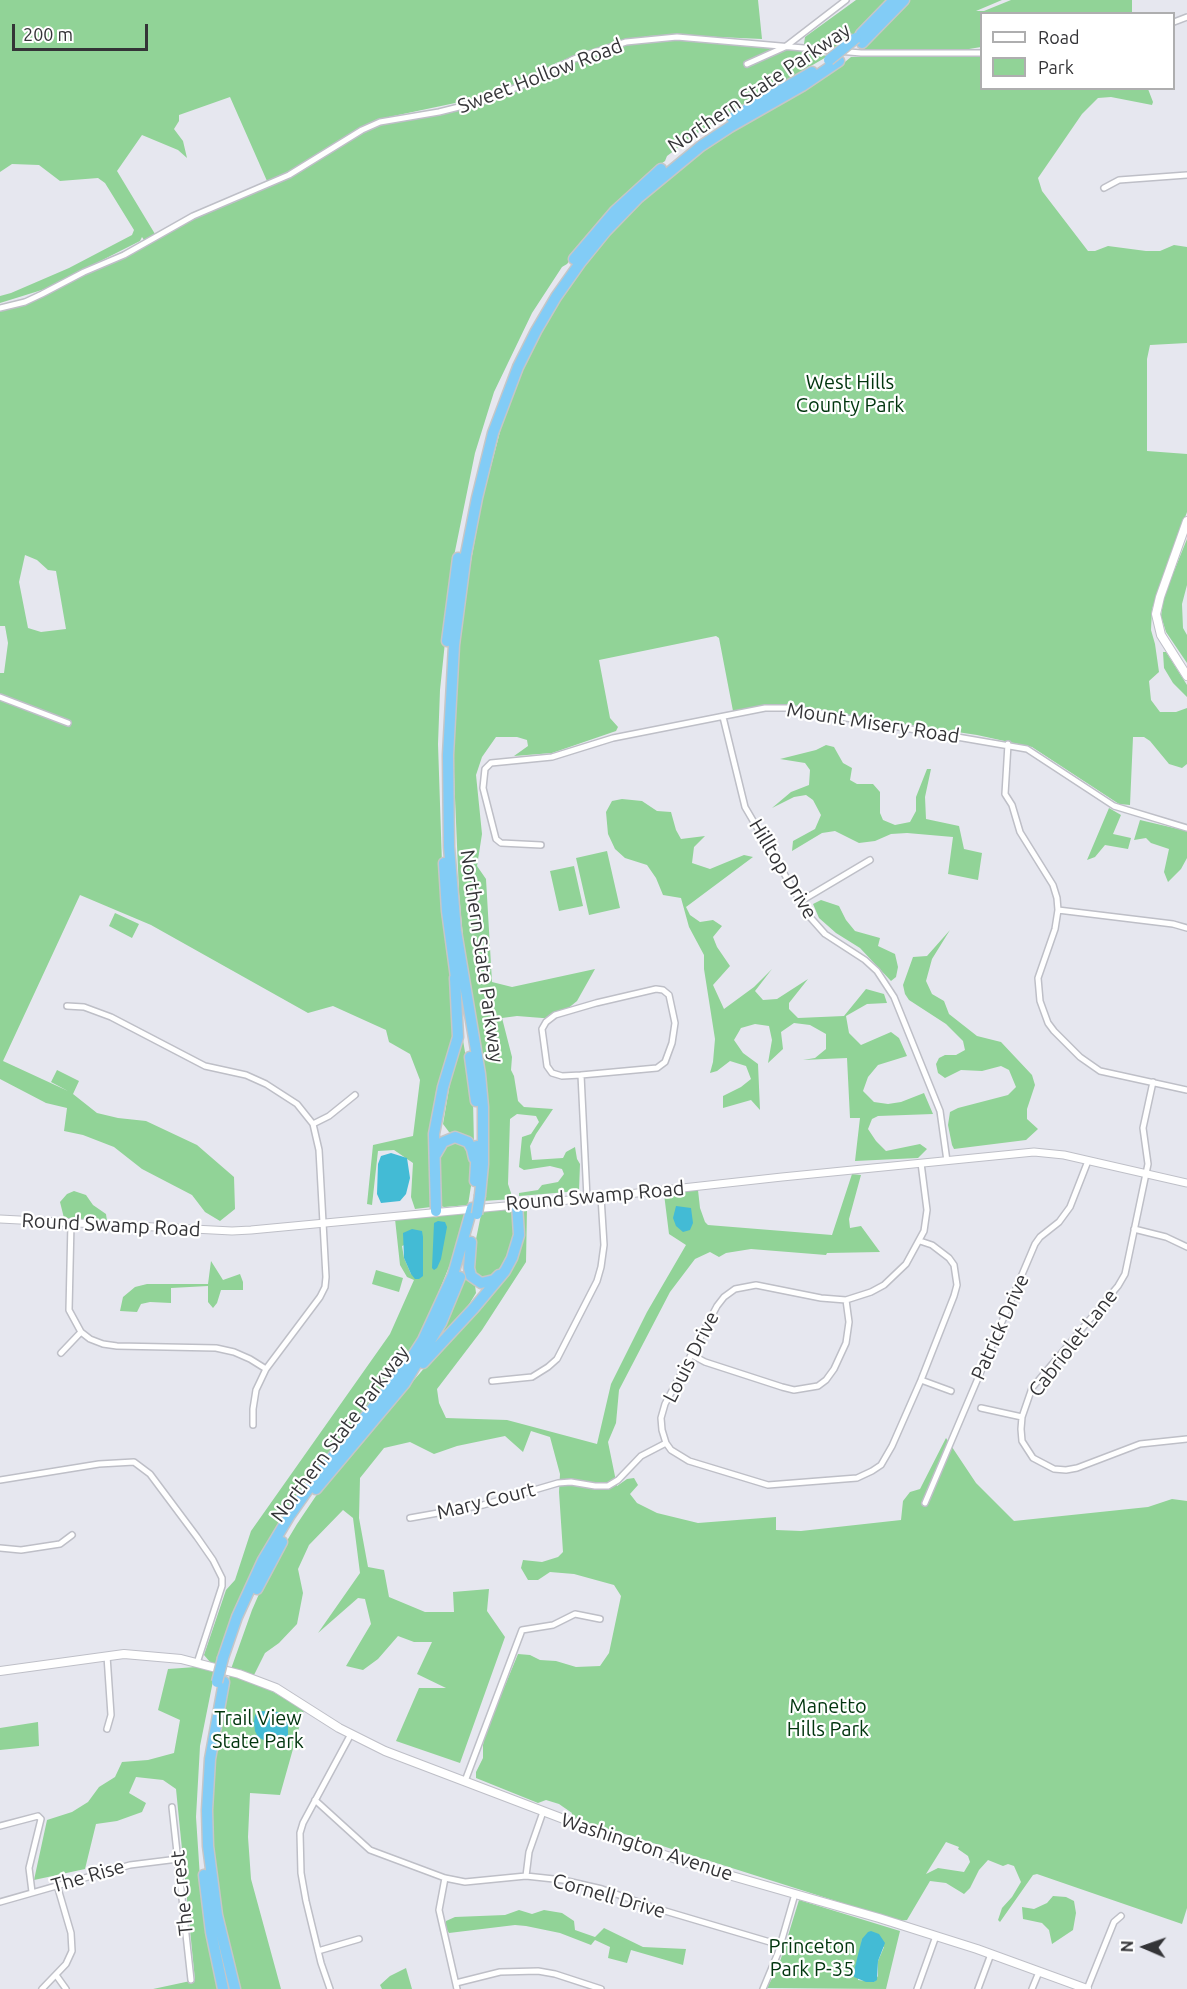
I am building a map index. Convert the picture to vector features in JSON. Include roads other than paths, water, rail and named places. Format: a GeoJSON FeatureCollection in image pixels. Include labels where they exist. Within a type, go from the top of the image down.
{"type":"FeatureCollection","features":[{"type":"Feature","properties":{"kind":"highway","name":"Northern State Parkway"},"geometry":{"type":"LineString","coordinates":[[859,40],[895,0]]}},
{"type":"Feature","properties":{"kind":"highway","name":"Northern State Parkway"},"geometry":{"type":"LineString","coordinates":[[225,1662],[254,1596],[283,1539],[319,1486],[405,1383],[441,1323],[471,1242],[476,1192],[484,1147],[483,1107],[480,1074],[456,931],[449,847],[448,755],[454,645],[466,554],[479,487],[493,433],[518,367],[536,331],[580,263],[606,231],[638,198],[701,146],[802,86],[904,0]]}},
{"type":"Feature","properties":{"kind":"highway","name":"Northern State Parkway"},"geometry":{"type":"LineString","coordinates":[[476,1192],[476,1108],[454,966],[445,889],[441,811],[441,740],[445,662],[453,590],[470,498],[486,433],[502,386],[519,348],[548,297],[585,245],[615,211],[663,166],[706,134],[834,60]]}},
{"type":"Feature","properties":{"kind":"highway"},"geometry":{"type":"LineString","coordinates":[[436,1211],[434,1134],[458,1038],[454,966]]}},
{"type":"Feature","properties":{"kind":"highway"},"geometry":{"type":"LineString","coordinates":[[440,1104],[441,1127],[448,1135],[465,1140],[472,1149],[476,1192]]}},
{"type":"Feature","properties":{"kind":"highway"},"geometry":{"type":"LineString","coordinates":[[435,1167],[437,1152],[441,1144],[455,1137]]}},
{"type":"Feature","properties":{"kind":"highway"},"geometry":{"type":"LineString","coordinates":[[471,1242],[469,1268],[471,1276],[481,1283],[494,1280],[503,1269],[514,1247],[517,1204]]}},
{"type":"Feature","properties":{"kind":"highway"},"geometry":{"type":"LineString","coordinates":[[405,1383],[505,1271],[512,1258],[519,1235],[517,1204]]}},
{"type":"Feature","properties":{"kind":"highway","name":"Northern State Parkway"},"geometry":{"type":"LineString","coordinates":[[223,1989],[203,1870],[200,1813],[205,1741],[237,1617],[263,1560],[290,1515],[321,1471],[404,1371],[423,1340],[453,1275],[473,1216]]}},
{"type":"Feature","properties":{"kind":"highway","name":"Northern State Parkway"},"geometry":{"type":"LineString","coordinates":[[220,1682],[210,1759],[208,1834],[217,1915],[235,1989]]}},
{"type":"Feature","properties":{"kind":"main road"},"geometry":{"type":"LineString","coordinates":[[1187,521],[1156,614],[1161,635],[1187,676]]}},
{"type":"Feature","properties":{"kind":"main road","name":"Washington Avenue"},"geometry":{"type":"LineString","coordinates":[[0,1671],[106,1656],[137,1655],[197,1663],[225,1662],[276,1688],[351,1734],[385,1751],[543,1812],[657,1853],[936,1936],[1087,1989]]}},
{"type":"Feature","properties":{"kind":"street"},"geometry":{"type":"LineString","coordinates":[[747,63],[785,47],[846,0]]}},
{"type":"Feature","properties":{"kind":"street","name":"Sweet Hollow Road"},"geometry":{"type":"LineString","coordinates":[[0,308],[26,302],[84,272],[124,255],[193,216],[289,175],[362,130],[380,122],[439,112],[483,101],[574,59],[626,42],[677,37],[861,53],[980,53]]}},
{"type":"Feature","properties":{"kind":"street"},"geometry":{"type":"LineString","coordinates":[[1104,188],[1119,180],[1187,175]]}},
{"type":"Feature","properties":{"kind":"street"},"geometry":{"type":"LineString","coordinates":[[0,697],[68,723]]}},
{"type":"Feature","properties":{"kind":"street","name":"Mount Misery Road"},"geometry":{"type":"LineString","coordinates":[[541,845],[501,843],[496,839],[483,788],[485,769],[491,763],[552,757],[613,738],[749,710],[788,708],[1027,749],[1114,806],[1187,828]]}},
{"type":"Feature","properties":{"kind":"street","name":"Hilltop Drive"},"geometry":{"type":"LineString","coordinates":[[723,717],[745,807],[809,916],[825,934],[865,960],[885,981],[940,1111],[947,1161]]}},
{"type":"Feature","properties":{"kind":"street"},"geometry":{"type":"LineString","coordinates":[[1008,744],[1005,794],[1012,805],[1020,832],[1053,885],[1058,910],[1055,929],[1038,978],[1040,1001],[1048,1023],[1080,1057],[1100,1071],[1187,1090]]}},
{"type":"Feature","properties":{"kind":"street"},"geometry":{"type":"LineString","coordinates":[[801,901],[870,860]]}},
{"type":"Feature","properties":{"kind":"street"},"geometry":{"type":"LineString","coordinates":[[1058,910],[1173,924],[1187,928]]}},
{"type":"Feature","properties":{"kind":"street"},"geometry":{"type":"LineString","coordinates":[[656,989],[663,990],[669,995],[675,1023],[672,1043],[665,1062],[657,1068],[581,1075],[562,1076],[552,1073],[547,1066],[543,1029],[546,1022],[555,1015],[656,989]]}},
{"type":"Feature","properties":{"kind":"street"},"geometry":{"type":"LineString","coordinates":[[67,1006],[98,1011],[126,1023],[205,1066],[246,1075],[266,1084],[297,1104],[313,1124],[319,1150],[325,1287],[320,1298],[266,1369],[256,1390],[253,1409],[254,1425]]}},
{"type":"Feature","properties":{"kind":"street"},"geometry":{"type":"LineString","coordinates":[[581,1075],[587,1198]]}},
{"type":"Feature","properties":{"kind":"street","name":"Cabriolet Lane"},"geometry":{"type":"LineString","coordinates":[[1153,1082],[1143,1128],[1148,1155],[1146,1174],[1125,1274],[1118,1286],[1032,1388],[1022,1417],[1022,1441],[1033,1458],[1054,1469],[1077,1468],[1140,1444],[1187,1439]]}},
{"type":"Feature","properties":{"kind":"street"},"geometry":{"type":"LineString","coordinates":[[313,1124],[329,1116],[355,1095]]}},
{"type":"Feature","properties":{"kind":"street","name":"Round Swamp Road"},"geometry":{"type":"LineString","coordinates":[[0,1219],[232,1231],[601,1197],[1034,1152],[1064,1155],[1187,1183]]}},
{"type":"Feature","properties":{"kind":"street","name":"Patrick Drive"},"geometry":{"type":"LineString","coordinates":[[925,1503],[1035,1245],[1040,1237],[1059,1222],[1070,1208],[1088,1161]]}},
{"type":"Feature","properties":{"kind":"street","name":"Louis Drive"},"geometry":{"type":"LineString","coordinates":[[666,1443],[661,1418],[665,1404],[724,1297],[735,1290],[756,1285],[821,1298],[846,1300],[870,1292],[895,1276],[906,1264],[924,1231],[927,1210],[921,1163]]}},
{"type":"Feature","properties":{"kind":"street"},"geometry":{"type":"LineString","coordinates":[[492,1381],[532,1377],[557,1359],[597,1281],[601,1267],[604,1245],[601,1197]]}},
{"type":"Feature","properties":{"kind":"street"},"geometry":{"type":"LineString","coordinates":[[71,1223],[69,1310],[81,1332],[90,1339],[117,1346],[216,1348],[234,1352],[266,1369]]}},
{"type":"Feature","properties":{"kind":"street"},"geometry":{"type":"LineString","coordinates":[[1134,1229],[1166,1237],[1187,1246]]}},
{"type":"Feature","properties":{"kind":"street"},"geometry":{"type":"LineString","coordinates":[[666,1443],[671,1450],[689,1461],[768,1485],[857,1478],[872,1472],[881,1465],[921,1380],[957,1285],[954,1265],[949,1258],[932,1245],[920,1241]]}},
{"type":"Feature","properties":{"kind":"street"},"geometry":{"type":"LineString","coordinates":[[692,1355],[705,1362],[794,1390],[818,1386],[826,1380],[834,1368],[846,1343],[849,1322],[846,1300]]}},
{"type":"Feature","properties":{"kind":"street"},"geometry":{"type":"LineString","coordinates":[[61,1353],[81,1332]]}},
{"type":"Feature","properties":{"kind":"street","name":"Patrick Drive"},"geometry":{"type":"LineString","coordinates":[[921,1380],[951,1391]]}},
{"type":"Feature","properties":{"kind":"street","name":"Patrick Drive"},"geometry":{"type":"LineString","coordinates":[[981,1408],[1022,1417]]}},
{"type":"Feature","properties":{"kind":"street","name":"Mary Court"},"geometry":{"type":"LineString","coordinates":[[410,1518],[483,1506],[561,1482],[608,1486],[618,1480],[641,1456],[666,1443]]}},
{"type":"Feature","properties":{"kind":"street"},"geometry":{"type":"LineString","coordinates":[[0,1480],[99,1464],[134,1462],[150,1474],[202,1544],[220,1571],[222,1578],[222,1586],[197,1663]]}},
{"type":"Feature","properties":{"kind":"street"},"geometry":{"type":"LineString","coordinates":[[0,1548],[21,1550],[60,1544],[72,1534]]}},
{"type":"Feature","properties":{"kind":"street"},"geometry":{"type":"LineString","coordinates":[[465,1780],[522,1630],[558,1623],[576,1614],[600,1619]]}},
{"type":"Feature","properties":{"kind":"street"},"geometry":{"type":"LineString","coordinates":[[106,1656],[111,1715],[107,1730]]}},
{"type":"Feature","properties":{"kind":"street"},"geometry":{"type":"LineString","coordinates":[[330,1989],[306,1901],[299,1844],[303,1823],[351,1734]]}},
{"type":"Feature","properties":{"kind":"street","name":"Cornell Drive"},"geometry":{"type":"LineString","coordinates":[[315,1800],[370,1850],[444,1878],[465,1882],[526,1876],[579,1883],[780,1945]]}},
{"type":"Feature","properties":{"kind":"street","name":"The Crest"},"geometry":{"type":"LineString","coordinates":[[172,1807],[190,1980]]}},
{"type":"Feature","properties":{"kind":"street"},"geometry":{"type":"LineString","coordinates":[[526,1876],[529,1852],[543,1812]]}},
{"type":"Feature","properties":{"kind":"street"},"geometry":{"type":"LineString","coordinates":[[0,1826],[38,1816],[41,1819],[29,1868],[32,1892]]}},
{"type":"Feature","properties":{"kind":"street","name":"The Rise"},"geometry":{"type":"LineString","coordinates":[[0,1902],[130,1864],[178,1859]]}},
{"type":"Feature","properties":{"kind":"street"},"geometry":{"type":"LineString","coordinates":[[444,1878],[439,1910],[456,1986],[500,1972],[538,1971],[601,1989]]}},
{"type":"Feature","properties":{"kind":"street"},"geometry":{"type":"LineString","coordinates":[[42,1989],[69,1959],[72,1944],[57,1885]]}},
{"type":"Feature","properties":{"kind":"street"},"geometry":{"type":"LineString","coordinates":[[763,1989],[772,1971],[795,1894]]}},
{"type":"Feature","properties":{"kind":"street","name":"Washington Avenue"},"geometry":{"type":"LineString","coordinates":[[1087,1989],[1114,1922],[1121,1916]]}},
{"type":"Feature","properties":{"kind":"street"},"geometry":{"type":"LineString","coordinates":[[917,1989],[936,1936]]}},
{"type":"Feature","properties":{"kind":"street"},"geometry":{"type":"LineString","coordinates":[[318,1951],[359,1939]]}},
{"type":"Feature","properties":{"kind":"street"},"geometry":{"type":"LineString","coordinates":[[978,1989],[991,1954]]}},
{"type":"Feature","properties":{"kind":"street"},"geometry":{"type":"LineString","coordinates":[[1032,1989],[1039,1972]]}},
{"type":"Feature","properties":{"kind":"street"},"geometry":{"type":"LineString","coordinates":[[56,1975],[66,1989]]}},
{"type":"Feature","properties":{"kind":"water"},"geometry":{"type":"Polygon","coordinates":[[[391,1153],[407,1158],[410,1178],[406,1194],[400,1201],[381,1203],[377,1194],[378,1164],[381,1156],[391,1153]]]}},
{"type":"Feature","properties":{"kind":"water"},"geometry":{"type":"Polygon","coordinates":[[[676,1206],[691,1208],[693,1223],[690,1230],[683,1232],[676,1226],[673,1218],[676,1206]]]}},
{"type":"Feature","properties":{"kind":"water"},"geometry":{"type":"Polygon","coordinates":[[[445,1222],[447,1227],[441,1259],[434,1270],[432,1268],[434,1223],[445,1222]]]}},
{"type":"Feature","properties":{"kind":"water"},"geometry":{"type":"Polygon","coordinates":[[[412,1229],[422,1231],[423,1237],[423,1276],[419,1279],[415,1279],[411,1274],[404,1258],[403,1233],[412,1229]]]}},
{"type":"Feature","properties":{"kind":"water"},"geometry":{"type":"Polygon","coordinates":[[[261,1711],[279,1712],[285,1715],[288,1722],[288,1735],[282,1743],[269,1743],[258,1737],[254,1722],[255,1715],[261,1711]]]}},
{"type":"Feature","properties":{"kind":"water"},"geometry":{"type":"Polygon","coordinates":[[[871,1931],[879,1934],[885,1943],[878,1961],[877,1980],[866,1982],[854,1977],[854,1971],[862,1939],[871,1931]]]}},
{"type":"Feature","properties":{"kind":"park label","name":"West Hills County Park"},"geometry":{"type":"Point","coordinates":[850,394]}},
{"type":"Feature","properties":{"kind":"park label","name":"Manetto Hills Park"},"geometry":{"type":"Point","coordinates":[828,1718]}},
{"type":"Feature","properties":{"kind":"park label","name":"Trail View State Park"},"geometry":{"type":"Point","coordinates":[258,1730]}},
{"type":"Feature","properties":{"kind":"park label","name":"Princeton Park P-35"},"geometry":{"type":"Point","coordinates":[812,1958]}}]}
